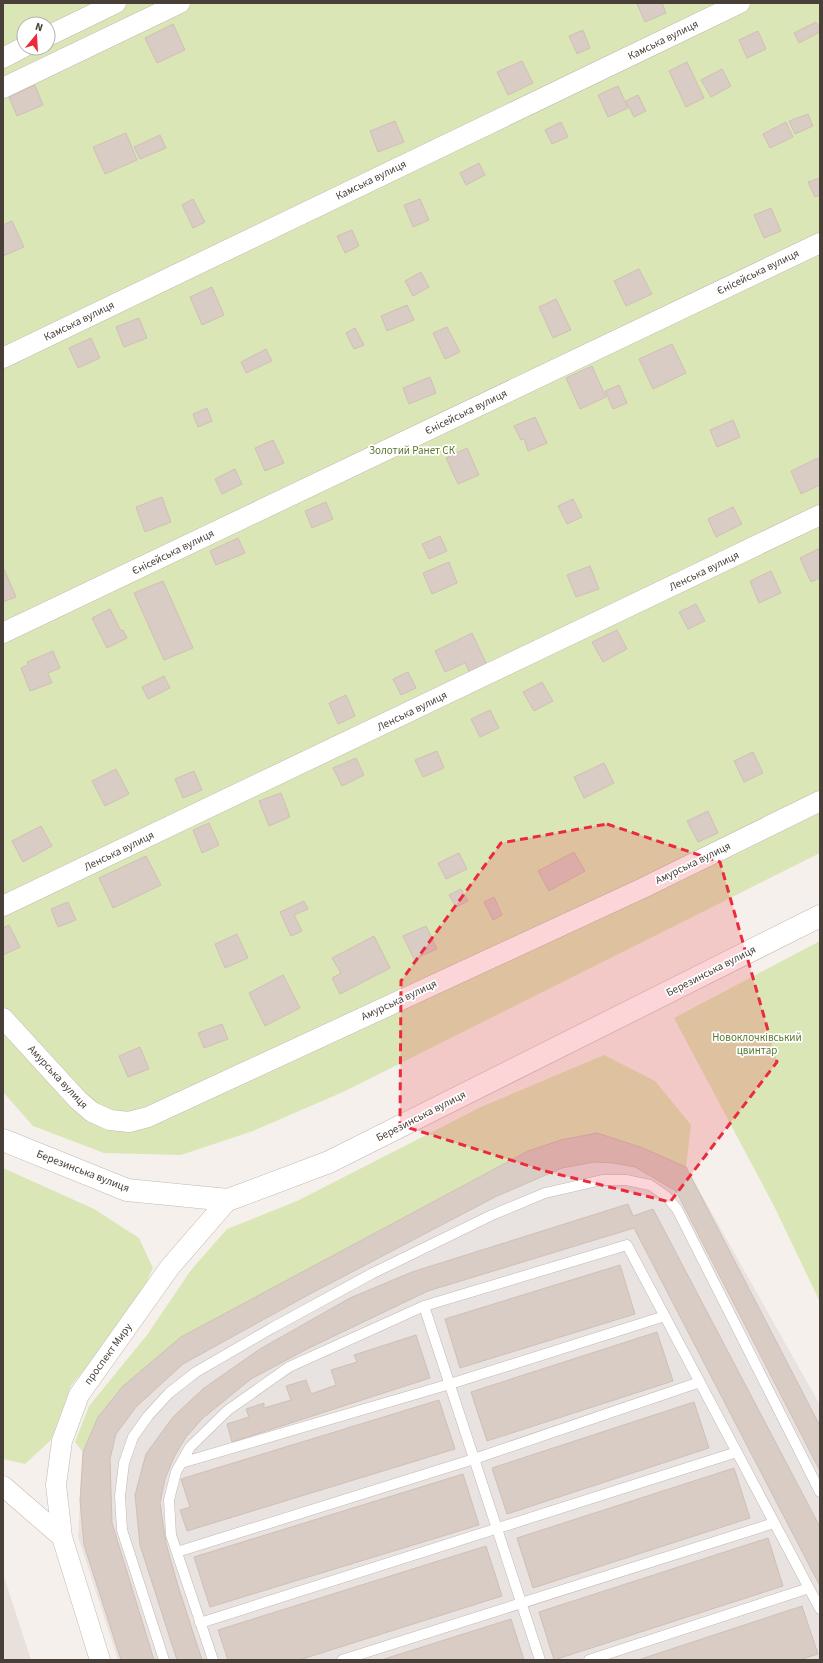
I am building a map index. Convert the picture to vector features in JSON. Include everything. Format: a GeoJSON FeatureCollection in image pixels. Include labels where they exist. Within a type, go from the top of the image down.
{"type":"FeatureCollection","features":[{"type":"Feature","properties":{"kind":"street"},"geometry":{"type":"LineString","coordinates":[[56,32],[116,3]]}},
{"type":"Feature","properties":{"kind":"street"},"geometry":{"type":"LineString","coordinates":[[3,88],[180,3]]}},
{"type":"Feature","properties":{"kind":"street","name":"Камська вулиця"},"geometry":{"type":"LineString","coordinates":[[3,358],[740,3]]}},
{"type":"Feature","properties":{"kind":"street"},"geometry":{"type":"LineString","coordinates":[[3,58],[16,52]]}},
{"type":"Feature","properties":{"kind":"street","name":"Єнісейська вулиця"},"geometry":{"type":"LineString","coordinates":[[3,633],[820,243]]}},
{"type":"Feature","properties":{"kind":"street","name":"Ленська вулиця"},"geometry":{"type":"LineString","coordinates":[[3,906],[820,515]]}},
{"type":"Feature","properties":{"kind":"street","name":"Амурська вулиця"},"geometry":{"type":"LineString","coordinates":[[3,1018],[78,1100],[92,1112],[110,1120],[129,1122],[148,1117],[622,898],[820,801]]}},
{"type":"Feature","properties":{"kind":"street","name":"Березинська вулиця"},"geometry":{"type":"LineString","coordinates":[[3,1140],[127,1190],[228,1200],[329,1162],[820,916]]}},
{"type":"Feature","properties":{"kind":"street","name":"проспект Миру"},"geometry":{"type":"LineString","coordinates":[[100,1660],[62,1537],[56,1485],[62,1441],[79,1395],[170,1267],[228,1200]]}},
{"type":"Feature","properties":{"kind":"street"},"geometry":{"type":"LineString","coordinates":[[3,1486],[62,1537]]}},
{"type":"Feature","properties":{"kind":"lane"},"geometry":{"type":"LineString","coordinates":[[164,1660],[122,1530],[120,1496],[124,1463],[133,1437],[148,1416],[169,1393],[196,1372],[272,1328],[371,1274],[492,1215],[545,1193],[602,1180],[626,1180],[650,1185],[666,1196],[677,1209],[820,1492]]}},
{"type":"Feature","properties":{"kind":"lane"},"geometry":{"type":"LineString","coordinates":[[213,1660],[171,1535],[169,1500],[176,1472],[190,1448],[228,1410],[289,1367],[424,1306],[627,1245],[820,1609]]}},
{"type":"Feature","properties":{"kind":"lane"},"geometry":{"type":"LineString","coordinates":[[424,1306],[540,1660]]}},
{"type":"Feature","properties":{"kind":"lane"},"geometry":{"type":"LineString","coordinates":[[181,1464],[450,1384],[665,1316]]}},
{"type":"Feature","properties":{"kind":"lane"},"geometry":{"type":"LineString","coordinates":[[177,1552],[474,1459],[700,1382]]}},
{"type":"Feature","properties":{"kind":"lane"},"geometry":{"type":"LineString","coordinates":[[200,1623],[737,1452]]}},
{"type":"Feature","properties":{"kind":"lane"},"geometry":{"type":"LineString","coordinates":[[342,1660],[774,1523]]}},
{"type":"Feature","properties":{"kind":"lane"},"geometry":{"type":"LineString","coordinates":[[589,1660],[809,1588]]}},
{"type":"Feature","properties":{"kind":"highlighted area"},"geometry":{"type":"Polygon","coordinates":[[[607,824],[720,862],[777,1062],[670,1202],[545,1171],[400,1125],[401,981],[501,843],[607,824]]]}},
{"type":"Feature","properties":{"kind":"shaded area"},"geometry":{"type":"Polygon","coordinates":[[[597,1133],[643,1148],[686,1167],[820,1405],[820,1660],[118,1660],[78,1537],[83,1452],[98,1417],[123,1386],[181,1337],[399,1222],[528,1151],[561,1140],[597,1133]]]}},
{"type":"Feature","properties":{"kind":"shaded area"},"geometry":{"type":"Polygon","coordinates":[[[3,1574],[31,1660],[3,1660],[3,1574]]]}},
{"type":"Feature","properties":{"kind":"green space","name":"Золотий Ранет СК"},"geometry":{"type":"Polygon","coordinates":[[[3,3],[820,3],[820,853],[343,1092],[253,1131],[181,1155],[104,1153],[33,1126],[3,1092],[3,3]]]}},
{"type":"Feature","properties":{"kind":"green space","name":"Новоклочківський цвинтар"},"geometry":{"type":"Polygon","coordinates":[[[820,941],[820,1302],[774,1206],[674,1018],[820,941]]]}},
{"type":"Feature","properties":{"kind":"green space"},"geometry":{"type":"Polygon","coordinates":[[[604,1055],[655,1081],[691,1125],[686,1167],[643,1148],[597,1133],[561,1140],[528,1151],[399,1222],[181,1337],[123,1386],[98,1417],[83,1452],[75,1442],[89,1406],[147,1335],[191,1270],[227,1229],[297,1201],[481,1107],[604,1055]]]}},
{"type":"Feature","properties":{"kind":"green space"},"geometry":{"type":"Polygon","coordinates":[[[3,1168],[94,1209],[139,1238],[153,1268],[142,1292],[106,1342],[71,1386],[51,1440],[25,1464],[3,1459],[3,1168]]]}},
{"type":"Feature","properties":{"kind":"building"},"geometry":{"type":"Polygon","coordinates":[[[662,3],[666,13],[645,22],[637,4],[662,3]]]}},
{"type":"Feature","properties":{"kind":"building"},"geometry":{"type":"Polygon","coordinates":[[[816,22],[820,32],[799,43],[794,33],[816,22]]]}},
{"type":"Feature","properties":{"kind":"building"},"geometry":{"type":"Polygon","coordinates":[[[173,24],[185,50],[157,63],[145,38],[173,24]]]}},
{"type":"Feature","properties":{"kind":"building"},"geometry":{"type":"Polygon","coordinates":[[[583,30],[590,48],[577,54],[569,36],[583,30]]]}},
{"type":"Feature","properties":{"kind":"building"},"geometry":{"type":"Polygon","coordinates":[[[758,31],[766,49],[747,58],[739,40],[758,31]]]}},
{"type":"Feature","properties":{"kind":"building"},"geometry":{"type":"Polygon","coordinates":[[[522,61],[533,83],[508,95],[497,72],[522,61]]]}},
{"type":"Feature","properties":{"kind":"building"},"geometry":{"type":"Polygon","coordinates":[[[687,62],[704,98],[686,107],[669,71],[687,62]]]}},
{"type":"Feature","properties":{"kind":"building"},"geometry":{"type":"Polygon","coordinates":[[[722,69],[731,86],[711,97],[701,80],[722,69]]]}},
{"type":"Feature","properties":{"kind":"building"},"geometry":{"type":"Polygon","coordinates":[[[35,85],[43,105],[17,116],[9,97],[35,85]]]}},
{"type":"Feature","properties":{"kind":"building"},"geometry":{"type":"Polygon","coordinates":[[[618,86],[628,108],[608,117],[598,95],[618,86]]]}},
{"type":"Feature","properties":{"kind":"building"},"geometry":{"type":"Polygon","coordinates":[[[638,95],[646,111],[634,117],[626,101],[638,95]]]}},
{"type":"Feature","properties":{"kind":"building"},"geometry":{"type":"Polygon","coordinates":[[[808,114],[813,126],[795,134],[789,121],[808,114]]]}},
{"type":"Feature","properties":{"kind":"building"},"geometry":{"type":"Polygon","coordinates":[[[395,121],[404,142],[378,152],[370,131],[395,121]]]}},
{"type":"Feature","properties":{"kind":"building"},"geometry":{"type":"Polygon","coordinates":[[[561,122],[568,137],[552,144],[545,130],[561,122]]]}},
{"type":"Feature","properties":{"kind":"building"},"geometry":{"type":"Polygon","coordinates":[[[786,122],[793,137],[770,148],[763,134],[786,122]]]}},
{"type":"Feature","properties":{"kind":"building"},"geometry":{"type":"Polygon","coordinates":[[[126,133],[137,160],[105,174],[93,147],[126,133]]]}},
{"type":"Feature","properties":{"kind":"building"},"geometry":{"type":"Polygon","coordinates":[[[160,135],[166,148],[140,159],[134,147],[160,135]]]}},
{"type":"Feature","properties":{"kind":"building"},"geometry":{"type":"Polygon","coordinates":[[[479,163],[485,175],[466,185],[460,173],[479,163]]]}},
{"type":"Feature","properties":{"kind":"building"},"geometry":{"type":"Polygon","coordinates":[[[820,178],[820,195],[815,197],[808,182],[820,178]]]}},
{"type":"Feature","properties":{"kind":"building"},"geometry":{"type":"Polygon","coordinates":[[[193,199],[205,222],[193,228],[182,205],[193,199]]]}},
{"type":"Feature","properties":{"kind":"building"},"geometry":{"type":"Polygon","coordinates":[[[420,199],[429,220],[413,227],[404,205],[420,199]]]}},
{"type":"Feature","properties":{"kind":"building"},"geometry":{"type":"Polygon","coordinates":[[[771,208],[781,231],[764,238],[754,215],[771,208]]]}},
{"type":"Feature","properties":{"kind":"building"},"geometry":{"type":"Polygon","coordinates":[[[12,221],[24,247],[3,256],[3,225],[12,221]]]}},
{"type":"Feature","properties":{"kind":"building"},"geometry":{"type":"Polygon","coordinates":[[[352,230],[359,246],[345,253],[337,236],[352,230]]]}},
{"type":"Feature","properties":{"kind":"building"},"geometry":{"type":"Polygon","coordinates":[[[639,269],[652,294],[626,306],[614,281],[639,269]]]}},
{"type":"Feature","properties":{"kind":"building"},"geometry":{"type":"Polygon","coordinates":[[[421,272],[429,287],[413,296],[405,281],[421,272]]]}},
{"type":"Feature","properties":{"kind":"building"},"geometry":{"type":"Polygon","coordinates":[[[212,287],[224,315],[202,325],[190,297],[212,287]]]}},
{"type":"Feature","properties":{"kind":"building"},"geometry":{"type":"Polygon","coordinates":[[[556,299],[571,330],[553,338],[539,307],[556,299]]]}},
{"type":"Feature","properties":{"kind":"building"},"geometry":{"type":"Polygon","coordinates":[[[407,305],[414,320],[387,331],[381,316],[407,305]]]}},
{"type":"Feature","properties":{"kind":"building"},"geometry":{"type":"Polygon","coordinates":[[[139,318],[147,338],[124,347],[116,327],[139,318]]]}},
{"type":"Feature","properties":{"kind":"building"},"geometry":{"type":"Polygon","coordinates":[[[447,327],[460,352],[445,359],[433,333],[447,327]]]}},
{"type":"Feature","properties":{"kind":"building"},"geometry":{"type":"Polygon","coordinates":[[[355,328],[364,345],[354,349],[346,333],[355,328]]]}},
{"type":"Feature","properties":{"kind":"building"},"geometry":{"type":"Polygon","coordinates":[[[91,338],[100,358],[78,368],[69,348],[91,338]]]}},
{"type":"Feature","properties":{"kind":"building"},"geometry":{"type":"Polygon","coordinates":[[[672,344],[686,373],[653,389],[639,359],[672,344]]]}},
{"type":"Feature","properties":{"kind":"building"},"geometry":{"type":"Polygon","coordinates":[[[266,349],[272,361],[246,373],[241,362],[266,349]]]}},
{"type":"Feature","properties":{"kind":"building"},"geometry":{"type":"Polygon","coordinates":[[[592,366],[606,397],[580,409],[566,378],[592,366]]]}},
{"type":"Feature","properties":{"kind":"building"},"geometry":{"type":"Polygon","coordinates":[[[430,377],[436,393],[409,404],[403,388],[430,377]]]}},
{"type":"Feature","properties":{"kind":"building"},"geometry":{"type":"Polygon","coordinates":[[[619,385],[627,403],[613,409],[605,391],[619,385]]]}},
{"type":"Feature","properties":{"kind":"building"},"geometry":{"type":"Polygon","coordinates":[[[207,408],[212,421],[198,427],[193,414],[207,408]]]}},
{"type":"Feature","properties":{"kind":"building"},"geometry":{"type":"Polygon","coordinates":[[[535,417],[547,443],[528,451],[524,439],[521,440],[514,426],[535,417]]]}},
{"type":"Feature","properties":{"kind":"building"},"geometry":{"type":"Polygon","coordinates":[[[733,420],[740,437],[717,447],[710,430],[733,420]]]}},
{"type":"Feature","properties":{"kind":"building"},"geometry":{"type":"Polygon","coordinates":[[[273,440],[284,463],[265,471],[255,448],[273,440]]]}},
{"type":"Feature","properties":{"kind":"building"},"geometry":{"type":"Polygon","coordinates":[[[467,448],[479,475],[458,484],[446,458],[467,448]]]}},
{"type":"Feature","properties":{"kind":"building"},"geometry":{"type":"Polygon","coordinates":[[[818,458],[820,462],[820,485],[801,494],[791,471],[818,458]]]}},
{"type":"Feature","properties":{"kind":"building"},"geometry":{"type":"Polygon","coordinates":[[[235,469],[242,484],[222,494],[215,479],[235,469]]]}},
{"type":"Feature","properties":{"kind":"building"},"geometry":{"type":"Polygon","coordinates":[[[162,497],[171,522],[145,532],[136,507],[162,497]]]}},
{"type":"Feature","properties":{"kind":"building"},"geometry":{"type":"Polygon","coordinates":[[[573,499],[582,517],[567,524],[558,506],[573,499]]]}},
{"type":"Feature","properties":{"kind":"building"},"geometry":{"type":"Polygon","coordinates":[[[326,502],[333,519],[312,528],[305,511],[326,502]]]}},
{"type":"Feature","properties":{"kind":"building"},"geometry":{"type":"Polygon","coordinates":[[[733,507],[742,524],[716,537],[708,519],[733,507]]]}},
{"type":"Feature","properties":{"kind":"building"},"geometry":{"type":"Polygon","coordinates":[[[440,536],[447,551],[429,559],[422,544],[440,536]]]}},
{"type":"Feature","properties":{"kind":"building"},"geometry":{"type":"Polygon","coordinates":[[[238,538],[245,553],[216,565],[210,551],[238,538]]]}},
{"type":"Feature","properties":{"kind":"building"},"geometry":{"type":"Polygon","coordinates":[[[820,548],[820,578],[811,582],[800,558],[820,548]]]}},
{"type":"Feature","properties":{"kind":"building"},"geometry":{"type":"Polygon","coordinates":[[[449,562],[457,583],[432,594],[423,573],[449,562]]]}},
{"type":"Feature","properties":{"kind":"building"},"geometry":{"type":"Polygon","coordinates":[[[590,566],[599,589],[576,597],[567,575],[590,566]]]}},
{"type":"Feature","properties":{"kind":"building"},"geometry":{"type":"Polygon","coordinates":[[[4,569],[16,597],[3,602],[3,570],[4,569]]]}},
{"type":"Feature","properties":{"kind":"building"},"geometry":{"type":"Polygon","coordinates":[[[771,571],[781,593],[759,603],[750,581],[771,571]]]}},
{"type":"Feature","properties":{"kind":"building"},"geometry":{"type":"Polygon","coordinates":[[[163,581],[193,648],[164,660],[134,593],[163,581]]]}},
{"type":"Feature","properties":{"kind":"building"},"geometry":{"type":"Polygon","coordinates":[[[696,604],[705,621],[688,629],[679,612],[696,604]]]}},
{"type":"Feature","properties":{"kind":"building"},"geometry":{"type":"Polygon","coordinates":[[[110,609],[121,631],[123,630],[127,638],[107,648],[92,618],[110,609]]]}},
{"type":"Feature","properties":{"kind":"building"},"geometry":{"type":"Polygon","coordinates":[[[617,630],[627,649],[603,662],[592,642],[617,630]]]}},
{"type":"Feature","properties":{"kind":"building"},"geometry":{"type":"Polygon","coordinates":[[[472,633],[487,665],[470,673],[465,663],[445,672],[435,651],[472,633]]]}},
{"type":"Feature","properties":{"kind":"building"},"geometry":{"type":"Polygon","coordinates":[[[53,651],[60,668],[48,673],[52,683],[30,691],[21,668],[28,665],[27,662],[53,651]]]}},
{"type":"Feature","properties":{"kind":"building"},"geometry":{"type":"Polygon","coordinates":[[[408,672],[416,688],[401,695],[393,679],[408,672]]]}},
{"type":"Feature","properties":{"kind":"building"},"geometry":{"type":"Polygon","coordinates":[[[164,676],[170,688],[148,699],[142,687],[164,676]]]}},
{"type":"Feature","properties":{"kind":"building"},"geometry":{"type":"Polygon","coordinates":[[[542,682],[553,701],[534,711],[523,692],[542,682]]]}},
{"type":"Feature","properties":{"kind":"building"},"geometry":{"type":"Polygon","coordinates":[[[346,695],[355,716],[338,724],[329,703],[346,695]]]}},
{"type":"Feature","properties":{"kind":"building"},"geometry":{"type":"Polygon","coordinates":[[[490,710],[499,728],[480,737],[471,719],[490,710]]]}},
{"type":"Feature","properties":{"kind":"building"},"geometry":{"type":"Polygon","coordinates":[[[437,751],[444,768],[423,777],[415,760],[437,751]]]}},
{"type":"Feature","properties":{"kind":"building"},"geometry":{"type":"Polygon","coordinates":[[[753,752],[763,773],[744,782],[734,761],[753,752]]]}},
{"type":"Feature","properties":{"kind":"building"},"geometry":{"type":"Polygon","coordinates":[[[356,758],[364,775],[342,786],[333,768],[356,758]]]}},
{"type":"Feature","properties":{"kind":"building"},"geometry":{"type":"Polygon","coordinates":[[[604,763],[614,783],[584,798],[574,777],[604,763]]]}},
{"type":"Feature","properties":{"kind":"building"},"geometry":{"type":"Polygon","coordinates":[[[116,769],[129,794],[105,806],[92,781],[116,769]]]}},
{"type":"Feature","properties":{"kind":"building"},"geometry":{"type":"Polygon","coordinates":[[[194,771],[202,790],[183,798],[175,779],[194,771]]]}},
{"type":"Feature","properties":{"kind":"building"},"geometry":{"type":"Polygon","coordinates":[[[281,793],[290,817],[269,826],[259,801],[281,793]]]}},
{"type":"Feature","properties":{"kind":"building"},"geometry":{"type":"Polygon","coordinates":[[[708,811],[718,833],[698,842],[687,821],[708,811]]]}},
{"type":"Feature","properties":{"kind":"building"},"geometry":{"type":"Polygon","coordinates":[[[209,823],[219,845],[202,853],[193,830],[209,823]]]}},
{"type":"Feature","properties":{"kind":"building"},"geometry":{"type":"Polygon","coordinates":[[[41,826],[52,846],[23,862],[12,841],[41,826]]]}},
{"type":"Feature","properties":{"kind":"building"},"geometry":{"type":"Polygon","coordinates":[[[574,852],[585,871],[549,891],[538,871],[574,852]]]}},
{"type":"Feature","properties":{"kind":"building"},"geometry":{"type":"Polygon","coordinates":[[[459,853],[467,869],[446,879],[438,863],[459,853]]]}},
{"type":"Feature","properties":{"kind":"building"},"geometry":{"type":"Polygon","coordinates":[[[146,856],[161,885],[113,908],[99,878],[146,856]]]}},
{"type":"Feature","properties":{"kind":"building"},"geometry":{"type":"Polygon","coordinates":[[[461,889],[468,901],[456,907],[449,895],[461,889]]]}},
{"type":"Feature","properties":{"kind":"building"},"geometry":{"type":"Polygon","coordinates":[[[494,897],[502,915],[493,920],[484,902],[494,897]]]}},
{"type":"Feature","properties":{"kind":"building"},"geometry":{"type":"Polygon","coordinates":[[[304,901],[308,909],[294,915],[302,931],[291,936],[280,912],[304,901]]]}},
{"type":"Feature","properties":{"kind":"building"},"geometry":{"type":"Polygon","coordinates":[[[68,902],[76,920],[58,927],[51,909],[68,902]]]}},
{"type":"Feature","properties":{"kind":"building"},"geometry":{"type":"Polygon","coordinates":[[[9,925],[20,947],[3,955],[3,928],[9,925]]]}},
{"type":"Feature","properties":{"kind":"building"},"geometry":{"type":"Polygon","coordinates":[[[426,926],[437,949],[414,959],[403,936],[426,926]]]}},
{"type":"Feature","properties":{"kind":"building"},"geometry":{"type":"Polygon","coordinates":[[[237,934],[248,958],[225,968],[215,944],[237,934]]]}},
{"type":"Feature","properties":{"kind":"building"},"geometry":{"type":"Polygon","coordinates":[[[374,936],[390,968],[340,994],[332,978],[341,973],[332,958],[374,936]]]}},
{"type":"Feature","properties":{"kind":"building"},"geometry":{"type":"Polygon","coordinates":[[[283,975],[300,1008],[265,1026],[249,993],[283,975]]]}},
{"type":"Feature","properties":{"kind":"building"},"geometry":{"type":"Polygon","coordinates":[[[222,1024],[228,1039],[204,1048],[198,1033],[222,1024]]]}},
{"type":"Feature","properties":{"kind":"building"},"geometry":{"type":"Polygon","coordinates":[[[140,1047],[149,1069],[128,1077],[119,1056],[140,1047]]]}},
{"type":"Feature","properties":{"kind":"building"},"geometry":{"type":"Polygon","coordinates":[[[597,1133],[643,1148],[686,1167],[820,1426],[820,1471],[676,1191],[635,1167],[614,1163],[594,1162],[562,1168],[495,1197],[310,1294],[183,1364],[136,1407],[116,1434],[110,1459],[112,1523],[154,1660],[121,1660],[84,1545],[80,1501],[83,1452],[98,1417],[123,1386],[181,1337],[528,1151],[561,1140],[597,1133]]]}},
{"type":"Feature","properties":{"kind":"building"},"geometry":{"type":"Polygon","coordinates":[[[628,1204],[633,1216],[653,1209],[820,1527],[820,1586],[634,1228],[428,1291],[309,1348],[251,1379],[203,1418],[186,1437],[174,1457],[165,1479],[160,1503],[166,1543],[202,1660],[177,1660],[140,1545],[135,1495],[146,1454],[173,1417],[204,1388],[260,1349],[350,1298],[412,1272],[628,1204]]]}},
{"type":"Feature","properties":{"kind":"building"},"geometry":{"type":"Polygon","coordinates":[[[620,1265],[635,1314],[460,1368],[445,1319],[620,1265]]]}},
{"type":"Feature","properties":{"kind":"building"},"geometry":{"type":"Polygon","coordinates":[[[657,1332],[673,1381],[487,1441],[471,1392],[657,1332]]]}},
{"type":"Feature","properties":{"kind":"building"},"geometry":{"type":"Polygon","coordinates":[[[416,1335],[430,1378],[232,1442],[227,1424],[249,1417],[246,1409],[264,1403],[264,1408],[291,1400],[286,1386],[306,1380],[311,1394],[336,1385],[331,1370],[357,1362],[354,1355],[416,1335]]]}},
{"type":"Feature","properties":{"kind":"building"},"geometry":{"type":"Polygon","coordinates":[[[439,1400],[455,1449],[187,1531],[180,1510],[190,1507],[181,1479],[439,1400]]]}},
{"type":"Feature","properties":{"kind":"building"},"geometry":{"type":"Polygon","coordinates":[[[694,1402],[709,1448],[507,1514],[492,1468],[694,1402]]]}},
{"type":"Feature","properties":{"kind":"building"},"geometry":{"type":"Polygon","coordinates":[[[734,1468],[750,1518],[533,1588],[517,1538],[734,1468]]]}},
{"type":"Feature","properties":{"kind":"building"},"geometry":{"type":"Polygon","coordinates":[[[463,1474],[479,1525],[210,1607],[194,1557],[463,1474]]]}},
{"type":"Feature","properties":{"kind":"building"},"geometry":{"type":"Polygon","coordinates":[[[768,1538],[783,1586],[554,1660],[539,1612],[768,1538]]]}},
{"type":"Feature","properties":{"kind":"building"},"geometry":{"type":"Polygon","coordinates":[[[486,1546],[502,1596],[299,1660],[228,1660],[218,1630],[486,1546]]]}},
{"type":"Feature","properties":{"kind":"building"},"geometry":{"type":"Polygon","coordinates":[[[802,1606],[818,1654],[799,1660],[638,1660],[802,1606]]]}},
{"type":"Feature","properties":{"kind":"building"},"geometry":{"type":"Polygon","coordinates":[[[511,1619],[524,1660],[381,1660],[511,1619]]]}}]}
